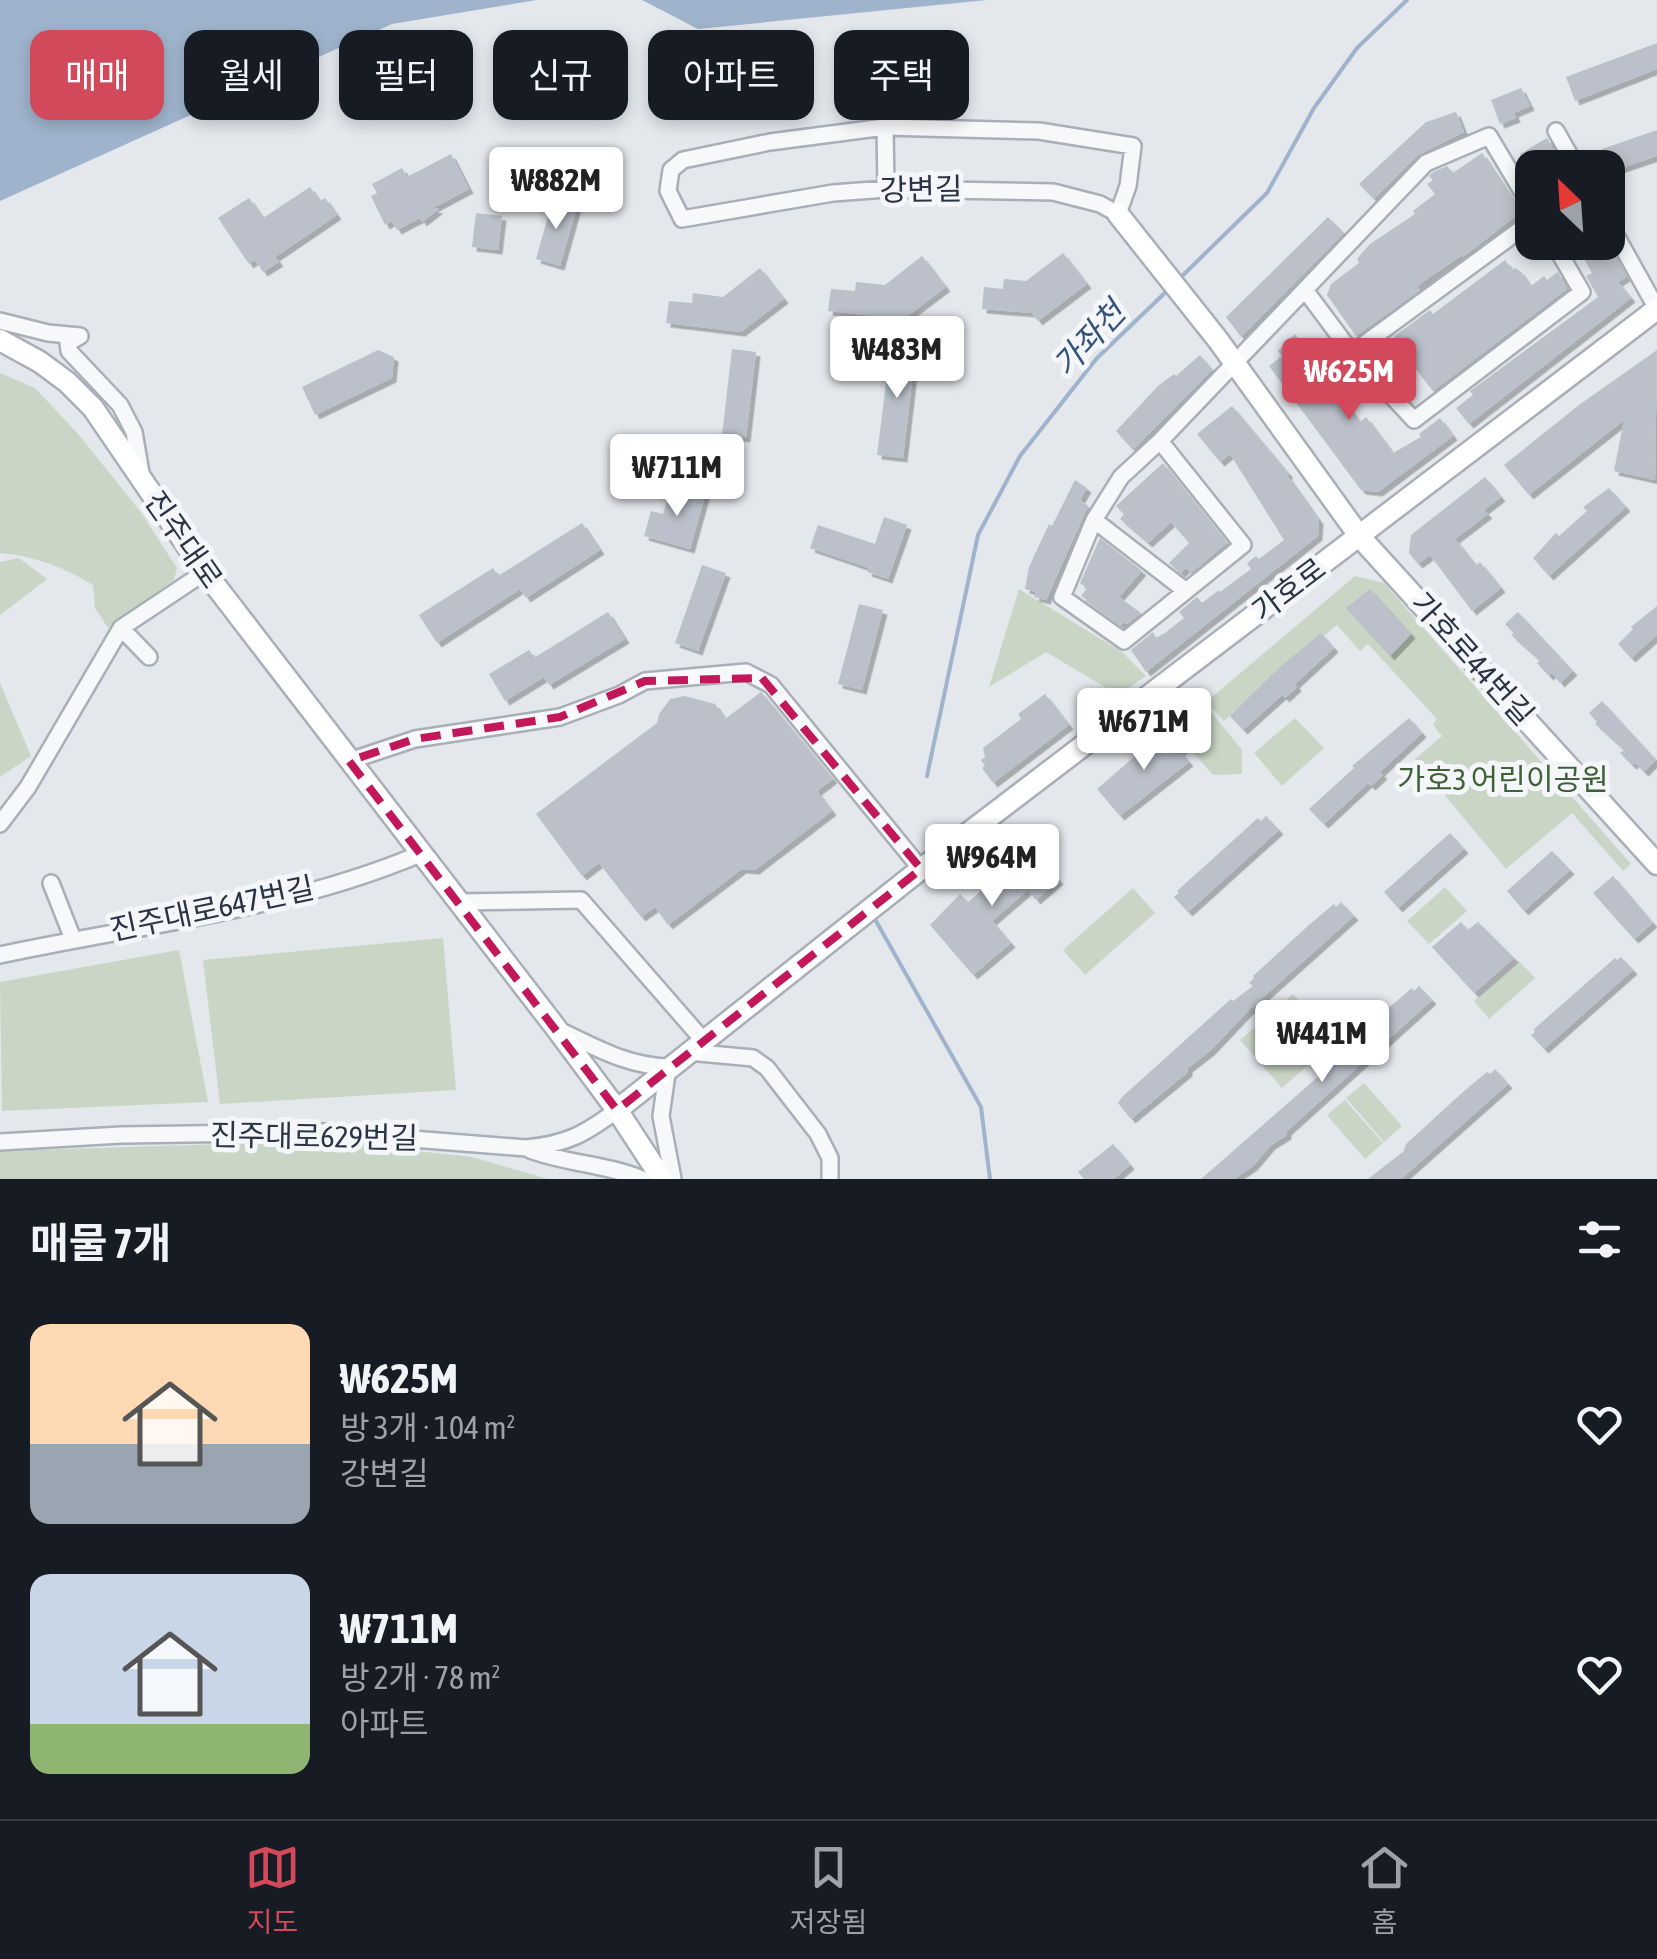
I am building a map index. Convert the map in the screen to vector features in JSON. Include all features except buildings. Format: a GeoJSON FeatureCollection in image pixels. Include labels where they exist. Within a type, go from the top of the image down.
{"type":"FeatureCollection","features":[{"type":"Feature","properties":{"kind":"street"},"geometry":{"type":"LineString","coordinates":[[886,189],[885,127],[1039,131],[1133,146],[1128,186],[1118,214],[1218,340],[1360,536]]}},
{"type":"Feature","properties":{"kind":"street","name":"강변길"},"geometry":{"type":"LineString","coordinates":[[885,127],[770,142],[683,160],[672,170],[668,191],[682,219],[834,193],[886,189],[1053,192],[1100,204],[1118,214]]}},
{"type":"Feature","properties":{"kind":"street"},"geometry":{"type":"LineString","coordinates":[[1556,131],[1567,150]]}},
{"type":"Feature","properties":{"kind":"street"},"geometry":{"type":"LineString","coordinates":[[1160,441],[1243,545],[1124,641],[1062,598],[1094,520],[1121,477],[1426,163],[1489,136],[1515,180]]}},
{"type":"Feature","properties":{"kind":"street"},"geometry":{"type":"LineString","coordinates":[[1352,353],[1515,233]]}},
{"type":"Feature","properties":{"kind":"street"},"geometry":{"type":"LineString","coordinates":[[1625,252],[1657,309]]}},
{"type":"Feature","properties":{"kind":"street"},"geometry":{"type":"LineString","coordinates":[[1305,290],[1352,353],[1414,420],[1582,292],[1563,260]]}},
{"type":"Feature","properties":{"kind":"street","name":"가호로"},"geometry":{"type":"LineString","coordinates":[[617,1110],[920,869],[1657,309]]}},
{"type":"Feature","properties":{"kind":"street"},"geometry":{"type":"LineString","coordinates":[[0,322],[80,336],[72,338],[69,350],[120,405],[134,432],[142,482]]}},
{"type":"Feature","properties":{"kind":"street","name":"진주대로"},"geometry":{"type":"LineString","coordinates":[[0,340],[40,362],[93,408],[205,572],[556,1028],[662,1179]]}},
{"type":"Feature","properties":{"kind":"street"},"geometry":{"type":"LineString","coordinates":[[1094,520],[1186,591]]}},
{"type":"Feature","properties":{"kind":"street","name":"가호로44번길"},"geometry":{"type":"LineString","coordinates":[[1360,536],[1657,864]]}},
{"type":"Feature","properties":{"kind":"street"},"geometry":{"type":"LineString","coordinates":[[0,824],[28,788],[121,628],[205,572]]}},
{"type":"Feature","properties":{"kind":"street"},"geometry":{"type":"LineString","coordinates":[[121,628],[149,657]]}},
{"type":"Feature","properties":{"kind":"street"},"geometry":{"type":"LineString","coordinates":[[349,761],[415,739],[560,717],[645,681],[753,673],[771,685],[920,869]]}},
{"type":"Feature","properties":{"kind":"street","name":"진주대로647번길"},"geometry":{"type":"LineString","coordinates":[[0,955],[72,939],[174,924],[382,870],[420,854]]}},
{"type":"Feature","properties":{"kind":"street"},"geometry":{"type":"LineString","coordinates":[[52,883],[72,939]]}},
{"type":"Feature","properties":{"kind":"street"},"geometry":{"type":"LineString","coordinates":[[458,902],[582,900],[696,1046],[753,1058],[767,1068],[818,1134],[830,1158],[830,1179]]}},
{"type":"Feature","properties":{"kind":"street"},"geometry":{"type":"LineString","coordinates":[[556,1028],[610,1055],[668,1067],[661,1116],[662,1138],[671,1158],[673,1179]]}},
{"type":"Feature","properties":{"kind":"street","name":"진주대로629번길"},"geometry":{"type":"LineString","coordinates":[[0,1142],[121,1135],[324,1132],[526,1148],[552,1146],[582,1137],[617,1110]]}},
{"type":"Feature","properties":{"kind":"street"},"geometry":{"type":"LineString","coordinates":[[526,1148],[560,1161],[642,1179]]}},
{"type":"Feature","properties":{"kind":"highlighted area"},"geometry":{"type":"Polygon","coordinates":[[[762,678],[921,869],[617,1110],[349,761],[415,739],[560,717],[645,681],[762,678]]]}},
{"type":"Feature","properties":{"kind":"green space"},"geometry":{"type":"Polygon","coordinates":[[[0,373],[35,388],[79,435],[140,511],[177,568],[174,580],[108,628],[95,608],[93,585],[48,563],[0,553],[0,373]]]}},
{"type":"Feature","properties":{"kind":"green space"},"geometry":{"type":"Polygon","coordinates":[[[19,558],[47,579],[0,615],[0,562],[19,558]]]}},
{"type":"Feature","properties":{"kind":"green space","name":"가호3 어린이공원"},"geometry":{"type":"Polygon","coordinates":[[[1355,576],[1384,583],[1631,864],[1623,871],[1572,813],[1506,869],[1415,759],[1442,736],[1433,725],[1437,719],[1368,644],[1360,651],[1337,625],[1224,721],[1206,702],[1355,576]]]}},
{"type":"Feature","properties":{"kind":"green space"},"geometry":{"type":"Polygon","coordinates":[[[1019,589],[1122,652],[1146,676],[1118,695],[1046,652],[989,687],[1019,589]]]}},
{"type":"Feature","properties":{"kind":"green space"},"geometry":{"type":"Polygon","coordinates":[[[0,683],[31,756],[0,777],[0,683]]]}},
{"type":"Feature","properties":{"kind":"green space"},"geometry":{"type":"Polygon","coordinates":[[[1204,703],[1242,750],[1242,774],[1213,775],[1172,728],[1204,703]]]}},
{"type":"Feature","properties":{"kind":"green space"},"geometry":{"type":"Polygon","coordinates":[[[1295,718],[1324,748],[1282,786],[1254,753],[1295,718]]]}},
{"type":"Feature","properties":{"kind":"green space"},"geometry":{"type":"Polygon","coordinates":[[[1445,887],[1467,911],[1429,944],[1407,921],[1445,887]]]}},
{"type":"Feature","properties":{"kind":"green space"},"geometry":{"type":"Polygon","coordinates":[[[1133,888],[1155,913],[1085,975],[1063,950],[1133,888]]]}},
{"type":"Feature","properties":{"kind":"green space"},"geometry":{"type":"Polygon","coordinates":[[[443,938],[456,1090],[220,1104],[203,960],[443,938]]]}},
{"type":"Feature","properties":{"kind":"green space"},"geometry":{"type":"Polygon","coordinates":[[[179,950],[208,1102],[2,1111],[0,982],[179,950]]]}},
{"type":"Feature","properties":{"kind":"green space"},"geometry":{"type":"Polygon","coordinates":[[[1519,961],[1535,978],[1489,1019],[1474,1001],[1519,961]]]}},
{"type":"Feature","properties":{"kind":"green space"},"geometry":{"type":"Polygon","coordinates":[[[1293,994],[1335,1041],[1282,1088],[1240,1040],[1293,994]]]}},
{"type":"Feature","properties":{"kind":"green space"},"geometry":{"type":"Polygon","coordinates":[[[1364,1083],[1402,1126],[1384,1142],[1346,1098],[1364,1083]]]}},
{"type":"Feature","properties":{"kind":"green space"},"geometry":{"type":"Polygon","coordinates":[[[1345,1100],[1383,1143],[1365,1159],[1327,1115],[1345,1100]]]}},
{"type":"Feature","properties":{"kind":"green space"},"geometry":{"type":"Polygon","coordinates":[[[324,1141],[472,1157],[548,1179],[0,1179],[0,1151],[324,1141]]]}},
{"type":"Feature","properties":{"kind":"water"},"geometry":{"type":"Polygon","coordinates":[[[0,0],[537,0],[392,24],[379,30],[339,30],[339,48],[319,57],[319,30],[184,30],[184,118],[0,201],[0,0]]]}},
{"type":"Feature","properties":{"kind":"water"},"geometry":{"type":"Polygon","coordinates":[[[642,0],[987,0],[698,29],[642,0]]]}},
{"type":"Feature","properties":{"kind":"waterway","name":"가좌천"},"geometry":{"type":"LineString","coordinates":[[1179,279],[1267,193],[1314,108],[1357,48],[1407,0]]}},
{"type":"Feature","properties":{"kind":"waterway","name":"가좌천"},"geometry":{"type":"LineString","coordinates":[[927,776],[978,535],[1020,456],[1097,358],[1169,289]]}},
{"type":"Feature","properties":{"kind":"waterway","name":"가좌천"},"geometry":{"type":"LineString","coordinates":[[876,921],[981,1107],[990,1179]]}}]}
